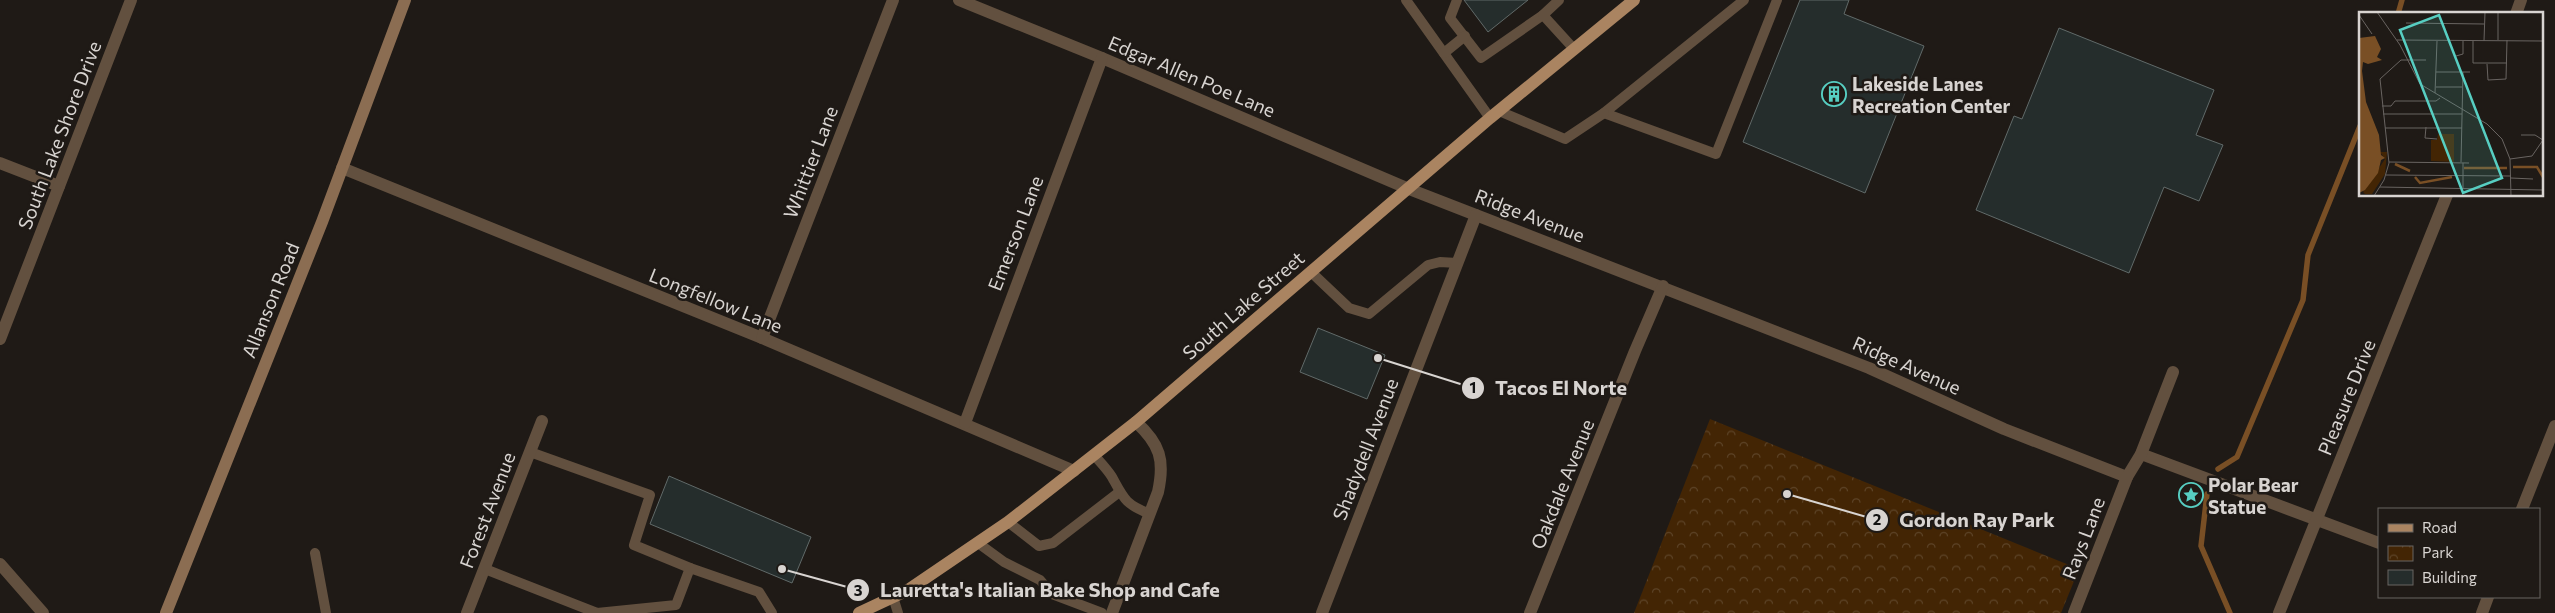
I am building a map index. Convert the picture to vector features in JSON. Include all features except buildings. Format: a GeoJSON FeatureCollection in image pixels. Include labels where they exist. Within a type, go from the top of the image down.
{"type":"FeatureCollection","features":[{"type":"Feature","properties":{"kind":"main road","name":"South Lake Street"},"geometry":{"type":"LineString","coordinates":[[859,613],[908,590],[978,543],[1008,522],[1136,422],[1495,114],[1634,0]]}},
{"type":"Feature","properties":{"kind":"street","name":"South Lake Shore Drive"},"geometry":{"type":"LineString","coordinates":[[0,339],[131,0]]}},
{"type":"Feature","properties":{"kind":"street","name":"Allanson Road"},"geometry":{"type":"LineString","coordinates":[[166,613],[342,168],[406,0]]}},
{"type":"Feature","properties":{"kind":"street","name":"Whittier Lane"},"geometry":{"type":"LineString","coordinates":[[762,338],[893,0]]}},
{"type":"Feature","properties":{"kind":"street","name":"Edgar Allen Poe Lane"},"geometry":{"type":"LineString","coordinates":[[960,0],[1102,58],[1409,189]]}},
{"type":"Feature","properties":{"kind":"street"},"geometry":{"type":"LineString","coordinates":[[2517,12],[2521,0]]}},
{"type":"Feature","properties":{"kind":"street","name":"Emerson Lane"},"geometry":{"type":"LineString","coordinates":[[965,423],[1102,58]]}},
{"type":"Feature","properties":{"kind":"street"},"geometry":{"type":"LineString","coordinates":[[0,163],[59,186]]}},
{"type":"Feature","properties":{"kind":"street","name":"Longfellow Lane"},"geometry":{"type":"LineString","coordinates":[[342,168],[762,338],[1074,471]]}},
{"type":"Feature","properties":{"kind":"street","name":"Ridge Avenue"},"geometry":{"type":"LineString","coordinates":[[1409,189],[1663,286],[1869,368],[2004,429],[2128,476]]}},
{"type":"Feature","properties":{"kind":"street","name":"Pleasure Drive"},"geometry":{"type":"LineString","coordinates":[[2280,613],[2447,196]]}},
{"type":"Feature","properties":{"kind":"street","name":"Shadydell Avenue"},"geometry":{"type":"LineString","coordinates":[[1322,613],[1476,215]]}},
{"type":"Feature","properties":{"kind":"street","name":"Oakdale Avenue"},"geometry":{"type":"LineString","coordinates":[[1530,613],[1663,286]]}},
{"type":"Feature","properties":{"kind":"street"},"geometry":{"type":"LineString","coordinates":[[2128,476],[2141,454],[2173,372]]}},
{"type":"Feature","properties":{"kind":"street","name":"Forest Avenue"},"geometry":{"type":"LineString","coordinates":[[468,613],[542,421]]}},
{"type":"Feature","properties":{"kind":"street"},"geometry":{"type":"LineString","coordinates":[[1112,613],[1150,514],[1162,474],[1160,455],[1151,435],[1136,422]]}},
{"type":"Feature","properties":{"kind":"street"},"geometry":{"type":"LineString","coordinates":[[2522,508],[2555,426]]}},
{"type":"Feature","properties":{"kind":"street"},"geometry":{"type":"LineString","coordinates":[[2141,454],[2378,543]]}},
{"type":"Feature","properties":{"kind":"street","name":"Rays Lane"},"geometry":{"type":"LineString","coordinates":[[2074,613],[2128,476]]}},
{"type":"Feature","properties":{"kind":"street"},"geometry":{"type":"LineString","coordinates":[[0,564],[43,613]]}},
{"type":"Feature","properties":{"kind":"street"},"geometry":{"type":"LineString","coordinates":[[2482,613],[2488,598]]}},
{"type":"Feature","properties":{"kind":"lane"},"geometry":{"type":"LineString","coordinates":[[1406,0],[1444,53],[1495,114],[1565,139],[1604,113],[1744,0]]}},
{"type":"Feature","properties":{"kind":"lane"},"geometry":{"type":"LineString","coordinates":[[1457,0],[1450,18],[1481,58],[1543,15],[1559,0]]}},
{"type":"Feature","properties":{"kind":"lane"},"geometry":{"type":"LineString","coordinates":[[1604,113],[1716,154],[1777,0]]}},
{"type":"Feature","properties":{"kind":"lane"},"geometry":{"type":"LineString","coordinates":[[1543,15],[1574,49]]}},
{"type":"Feature","properties":{"kind":"lane"},"geometry":{"type":"LineString","coordinates":[[1444,53],[1464,36]]}},
{"type":"Feature","properties":{"kind":"lane"},"geometry":{"type":"LineString","coordinates":[[1311,272],[1349,308],[1369,314],[1428,265],[1440,262],[1457,263]]}},
{"type":"Feature","properties":{"kind":"lane"},"geometry":{"type":"LineString","coordinates":[[530,452],[650,495],[634,545],[690,568],[759,592],[772,613]]}},
{"type":"Feature","properties":{"kind":"lane"},"geometry":{"type":"LineString","coordinates":[[1094,455],[1111,476],[1118,492],[1134,508],[1150,514]]}},
{"type":"Feature","properties":{"kind":"lane"},"geometry":{"type":"LineString","coordinates":[[1008,522],[1039,546],[1054,543],[1118,492]]}},
{"type":"Feature","properties":{"kind":"lane"},"geometry":{"type":"LineString","coordinates":[[978,543],[1004,562],[1040,580],[1052,594],[1102,613]]}},
{"type":"Feature","properties":{"kind":"lane"},"geometry":{"type":"LineString","coordinates":[[315,553],[326,613]]}},
{"type":"Feature","properties":{"kind":"lane"},"geometry":{"type":"LineString","coordinates":[[485,569],[597,613],[676,605],[690,568]]}},
{"type":"Feature","properties":{"kind":"lane"},"geometry":{"type":"LineString","coordinates":[[893,597],[898,613]]}},
{"type":"Feature","properties":{"kind":"green space"},"geometry":{"type":"Polygon","coordinates":[[[1710,419],[2079,569],[2061,613],[1634,613],[1710,419]]]}},
{"type":"Feature","properties":{"kind":"waterway"},"geometry":{"type":"LineString","coordinates":[[2399,12],[2402,0]]}},
{"type":"Feature","properties":{"kind":"waterway"},"geometry":{"type":"LineString","coordinates":[[2218,469],[2237,457],[2303,300],[2308,255],[2359,128]]}},
{"type":"Feature","properties":{"kind":"waterway"},"geometry":{"type":"LineString","coordinates":[[2207,494],[2201,546],[2230,613]]}},
{"type":"Feature","properties":{"kind":"place","name":"Lakeside Lanes Recreation Center"},"geometry":{"type":"Point","coordinates":[1834,94]}},
{"type":"Feature","properties":{"kind":"place","name":"Tacos El Norte"},"geometry":{"type":"Point","coordinates":[1378,358]}},
{"type":"Feature","properties":{"kind":"place","name":"Gordon Ray Park"},"geometry":{"type":"Point","coordinates":[1787,494]}},
{"type":"Feature","properties":{"kind":"place","name":"Polar Bear Statue"},"geometry":{"type":"Point","coordinates":[2191,495]}},
{"type":"Feature","properties":{"kind":"place","name":"Lauretta's Italian Bake Shop and Cafe"},"geometry":{"type":"Point","coordinates":[782,569]}}]}
